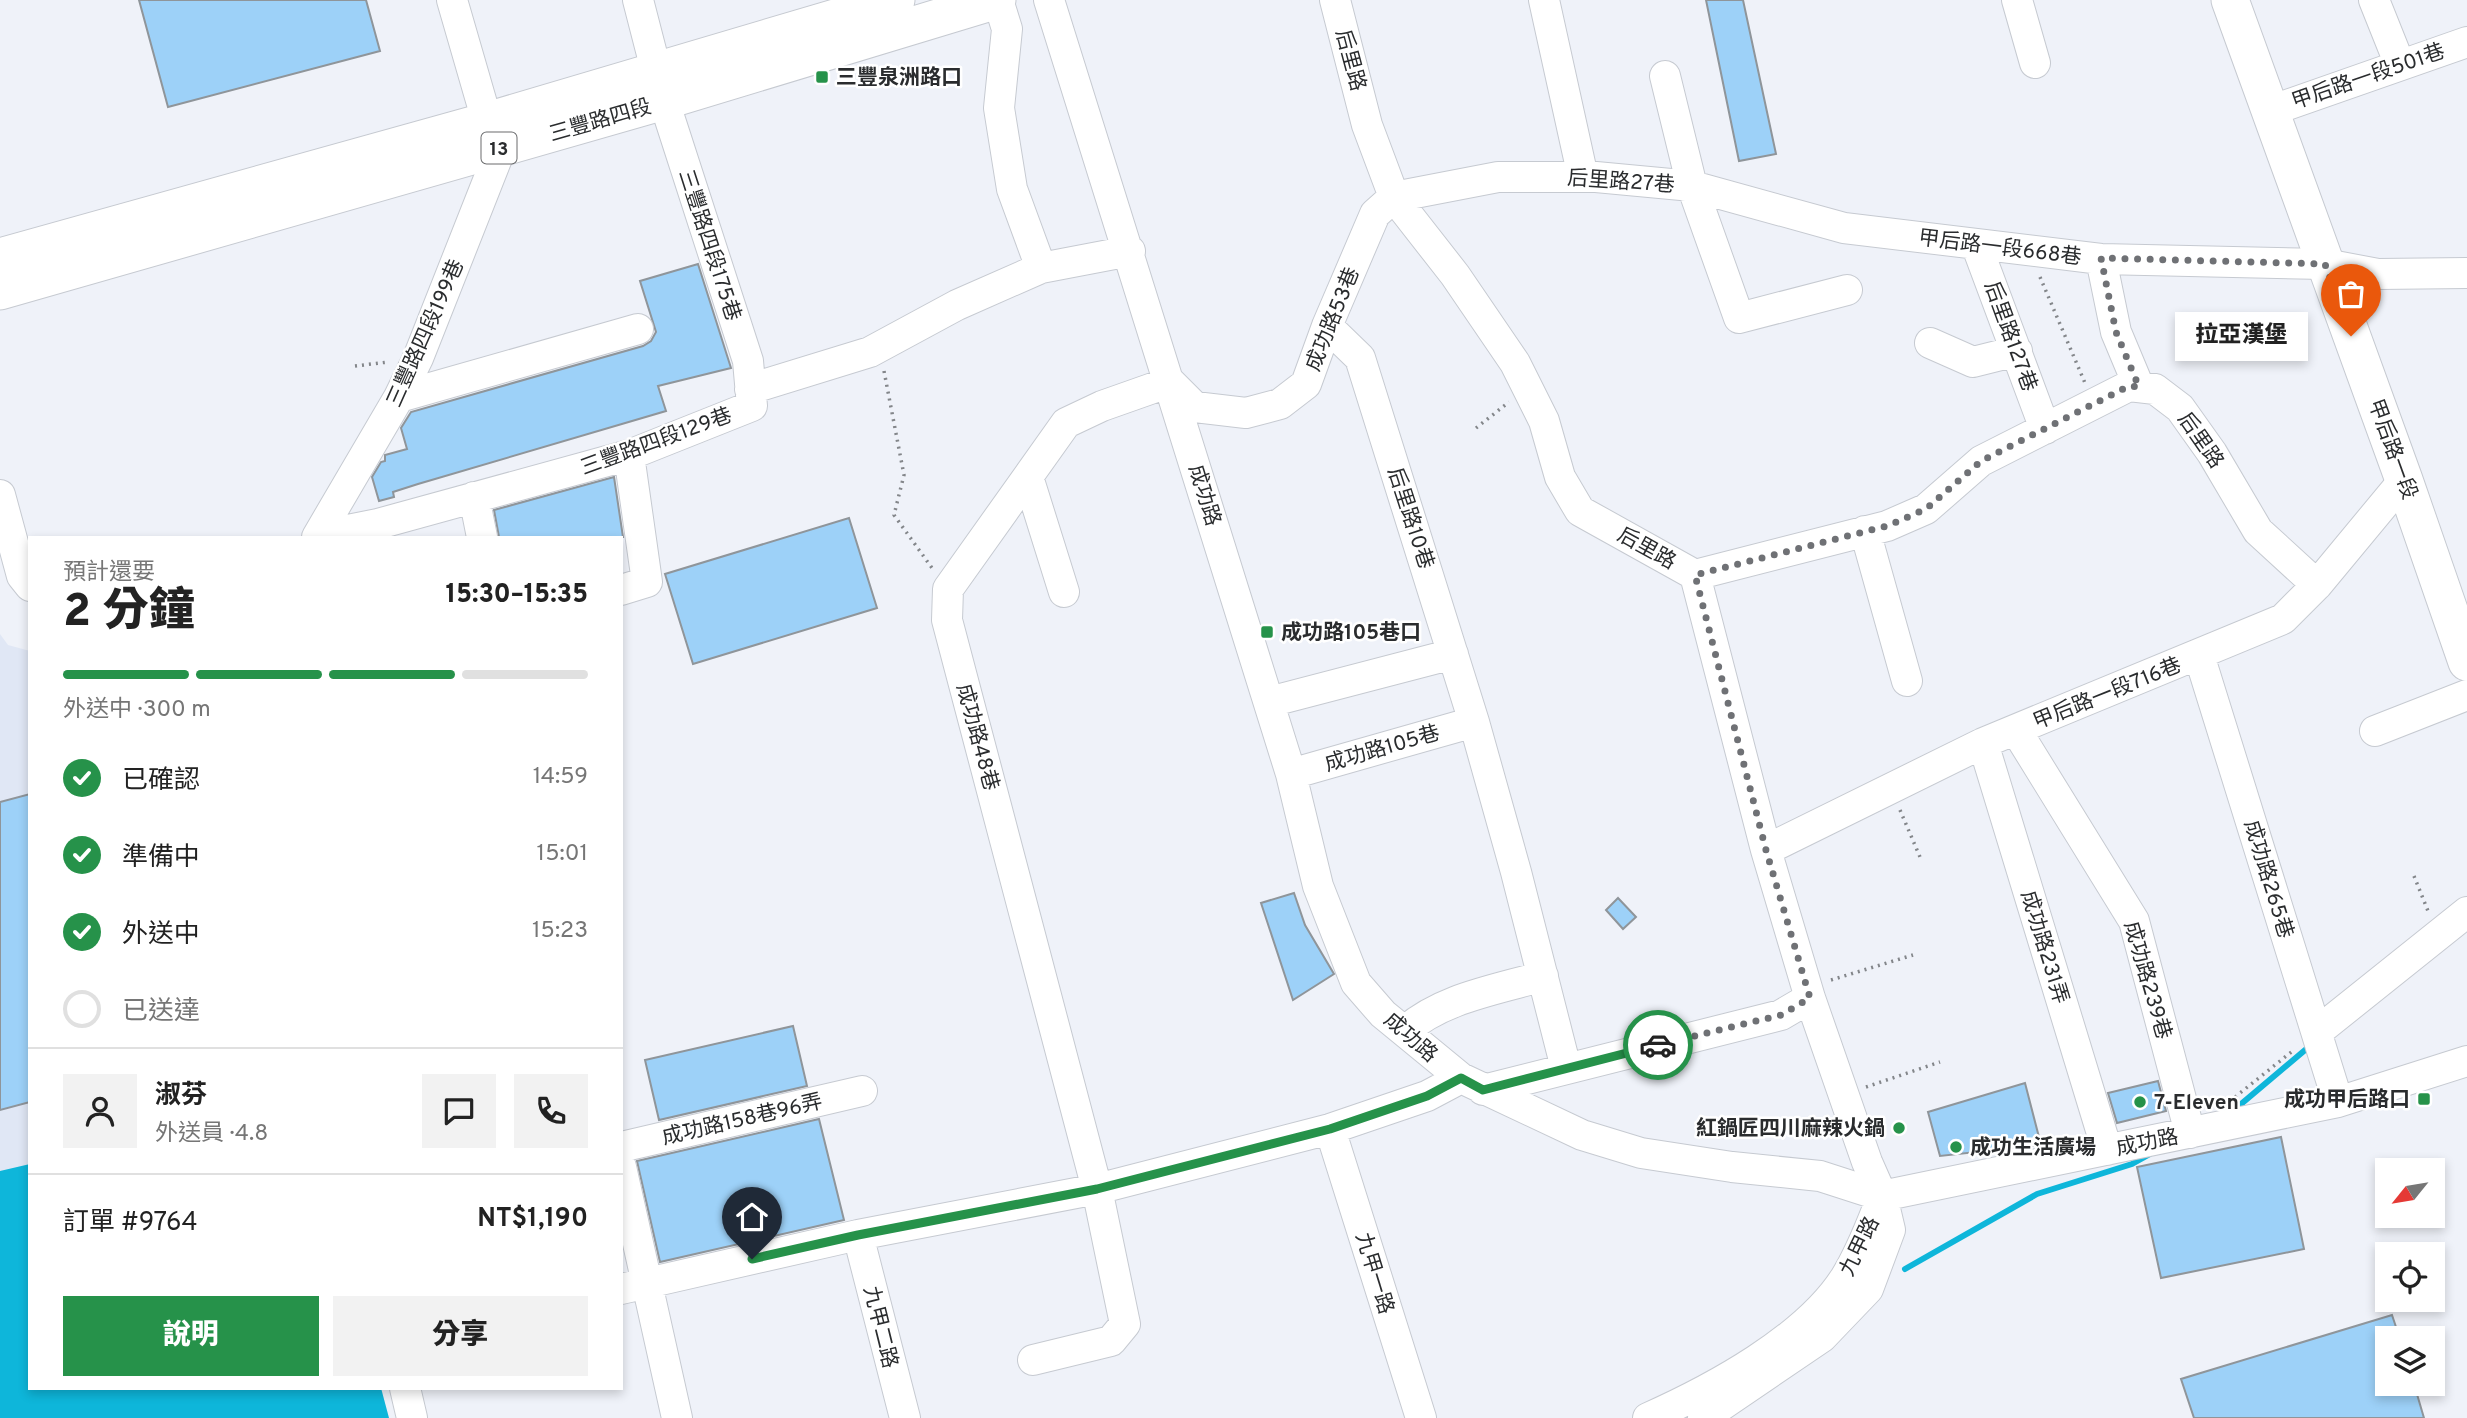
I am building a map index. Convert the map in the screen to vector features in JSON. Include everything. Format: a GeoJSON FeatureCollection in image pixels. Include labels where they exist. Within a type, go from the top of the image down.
{"type":"FeatureCollection","features":[{"type":"Feature","properties":{"kind":"main road","name":"三豐路四段"},"geometry":{"type":"LineString","coordinates":[[660,86],[896,0]]}},
{"type":"Feature","properties":{"kind":"main road","name":"三豐路四段"},"geometry":{"type":"LineString","coordinates":[[0,291],[494,134],[660,86],[998,0]]}},
{"type":"Feature","properties":{"kind":"main road","name":"甲后路一段"},"geometry":{"type":"LineString","coordinates":[[2230,0],[2467,662]]}},
{"type":"Feature","properties":{"kind":"main road","name":"三豐路四段"},"geometry":{"type":"LineString","coordinates":[[0,257],[494,134]]}},
{"type":"Feature","properties":{"kind":"street"},"geometry":{"type":"LineString","coordinates":[[452,0],[494,134]]}},
{"type":"Feature","properties":{"kind":"street","name":"三豐路四段175巷"},"geometry":{"type":"LineString","coordinates":[[638,0],[660,86],[748,361],[750,389]]}},
{"type":"Feature","properties":{"kind":"street"},"geometry":{"type":"LineString","coordinates":[[998,0],[1007,29],[999,108],[1012,189],[1041,268]]}},
{"type":"Feature","properties":{"kind":"street","name":"成功路"},"geometry":{"type":"LineString","coordinates":[[1049,0],[1130,251],[1291,774],[1318,886],[1356,983],[1384,1014],[1472,1084],[1582,1135],[1641,1153],[1732,1167],[1820,1176],[1882,1196],[2338,1102],[2467,1061]]}},
{"type":"Feature","properties":{"kind":"street","name":"后里路"},"geometry":{"type":"LineString","coordinates":[[1335,0],[1367,125],[1394,197],[1455,275],[1515,363],[1544,421],[1560,477],[1580,511],[1695,575],[1887,526],[1926,509],[1981,461],[2129,386],[2139,387],[2155,389],[2180,408],[2212,453],[2258,531],[2317,586]]}},
{"type":"Feature","properties":{"kind":"street"},"geometry":{"type":"LineString","coordinates":[[1544,0],[1583,177]]}},
{"type":"Feature","properties":{"kind":"street"},"geometry":{"type":"LineString","coordinates":[[2017,0],[2035,63]]}},
{"type":"Feature","properties":{"kind":"street"},"geometry":{"type":"LineString","coordinates":[[2374,0],[2400,65]]}},
{"type":"Feature","properties":{"kind":"street","name":"甲后路一段501巷"},"geometry":{"type":"LineString","coordinates":[[2270,111],[2467,42]]}},
{"type":"Feature","properties":{"kind":"street"},"geometry":{"type":"LineString","coordinates":[[1665,76],[1692,187],[1739,318],[1847,290]]}},
{"type":"Feature","properties":{"kind":"street","name":"三豐路四段199巷"},"geometry":{"type":"LineString","coordinates":[[319,536],[399,397],[418,358],[494,134]]}},
{"type":"Feature","properties":{"kind":"street","name":"后里路27巷"},"geometry":{"type":"LineString","coordinates":[[1394,197],[1499,177],[1583,177],[1692,187],[1844,228]]}},
{"type":"Feature","properties":{"kind":"street","name":"成功路53巷"},"geometry":{"type":"LineString","coordinates":[[1170,382],[1195,407],[1246,413],[1280,404],[1306,384],[1327,326],[1375,214],[1394,197]]}},
{"type":"Feature","properties":{"kind":"street","name":"甲后路一段668巷"},"geometry":{"type":"LineString","coordinates":[[1844,228],[2101,258],[2325,264],[2378,274],[2467,273]]}},
{"type":"Feature","properties":{"kind":"street","name":"后里路127巷"},"geometry":{"type":"LineString","coordinates":[[1976,244],[2045,429]]}},
{"type":"Feature","properties":{"kind":"street","name":"三豐路四段129巷"},"geometry":{"type":"LineString","coordinates":[[323,536],[378,524],[629,455],[752,407],[750,389],[870,352],[957,305],[1041,268],[1130,251]]}},
{"type":"Feature","properties":{"kind":"street"},"geometry":{"type":"LineString","coordinates":[[2101,258],[2116,332],[2139,387]]}},
{"type":"Feature","properties":{"kind":"street","name":"后里路10巷"},"geometry":{"type":"LineString","coordinates":[[1327,326],[1360,358],[1474,722],[1566,1068]]}},
{"type":"Feature","properties":{"kind":"street"},"geometry":{"type":"LineString","coordinates":[[399,397],[638,329]]}},
{"type":"Feature","properties":{"kind":"street"},"geometry":{"type":"LineString","coordinates":[[1930,343],[1973,362],[2017,351]]}},
{"type":"Feature","properties":{"kind":"street"},"geometry":{"type":"LineString","coordinates":[[948,589],[1066,423],[1102,406],[1170,382]]}},
{"type":"Feature","properties":{"kind":"street"},"geometry":{"type":"LineString","coordinates":[[623,589],[647,582],[629,455]]}},
{"type":"Feature","properties":{"kind":"street"},"geometry":{"type":"LineString","coordinates":[[1028,477],[1063,592]]}},
{"type":"Feature","properties":{"kind":"street","name":"甲后路一段716巷"},"geometry":{"type":"LineString","coordinates":[[1766,850],[1983,743],[2283,619],[2317,586],[2404,480]]}},
{"type":"Feature","properties":{"kind":"street"},"geometry":{"type":"LineString","coordinates":[[0,495],[22,576],[28,584]]}},
{"type":"Feature","properties":{"kind":"street"},"geometry":{"type":"LineString","coordinates":[[474,498],[482,536]]}},
{"type":"Feature","properties":{"kind":"street"},"geometry":{"type":"LineString","coordinates":[[1865,531],[1907,681]]}},
{"type":"Feature","properties":{"kind":"street"},"geometry":{"type":"LineString","coordinates":[[1695,575],[1766,850],[1809,993],[1867,1162],[1882,1196]]}},
{"type":"Feature","properties":{"kind":"street","name":"成功路48巷"},"geometry":{"type":"LineString","coordinates":[[948,589],[947,620],[1097,1189],[1125,1324],[1111,1341],[1033,1360]]}},
{"type":"Feature","properties":{"kind":"street"},"geometry":{"type":"LineString","coordinates":[[1269,702],[1453,654]]}},
{"type":"Feature","properties":{"kind":"street","name":"成功路265巷"},"geometry":{"type":"LineString","coordinates":[[2199,655],[2338,1102]]}},
{"type":"Feature","properties":{"kind":"street"},"geometry":{"type":"LineString","coordinates":[[2375,731],[2467,695]]}},
{"type":"Feature","properties":{"kind":"street","name":"成功路105巷"},"geometry":{"type":"LineString","coordinates":[[1291,774],[1474,722]]}},
{"type":"Feature","properties":{"kind":"street","name":"成功路239巷"},"geometry":{"type":"LineString","coordinates":[[2016,730],[2134,921],[2190,1133]]}},
{"type":"Feature","properties":{"kind":"street","name":"成功路231弄"},"geometry":{"type":"LineString","coordinates":[[1983,743],[2107,1150]]}},
{"type":"Feature","properties":{"kind":"street"},"geometry":{"type":"LineString","coordinates":[[2316,1032],[2467,912]]}},
{"type":"Feature","properties":{"kind":"street"},"geometry":{"type":"LineString","coordinates":[[1405,1031],[1423,1015],[1451,1003],[1543,976]]}},
{"type":"Feature","properties":{"kind":"street"},"geometry":{"type":"LineString","coordinates":[[634,1286],[858,1235],[1097,1189],[1330,1129],[1427,1096],[1472,1084],[1566,1068],[1781,1015],[1809,993]]}},
{"type":"Feature","properties":{"kind":"street","name":"成功路158巷96弄"},"geometry":{"type":"LineString","coordinates":[[623,1147],[862,1091]]}},
{"type":"Feature","properties":{"kind":"street","name":"九甲一路"},"geometry":{"type":"LineString","coordinates":[[1330,1129],[1421,1418]]}},
{"type":"Feature","properties":{"kind":"street"},"geometry":{"type":"LineString","coordinates":[[623,1185],[634,1286],[677,1418]]}},
{"type":"Feature","properties":{"kind":"street","name":"九甲路"},"geometry":{"type":"LineString","coordinates":[[1648,1418],[1697,1396],[1807,1323],[1844,1279],[1866,1237],[1882,1196]]}},
{"type":"Feature","properties":{"kind":"street","name":"九甲路"},"geometry":{"type":"LineString","coordinates":[[1703,1418],[1822,1337],[1868,1289],[1890,1230],[1882,1196]]}},
{"type":"Feature","properties":{"kind":"street","name":"九甲二路"},"geometry":{"type":"LineString","coordinates":[[858,1235],[905,1418]]}},
{"type":"Feature","properties":{"kind":"street"},"geometry":{"type":"LineString","coordinates":[[405,1390],[412,1418]]}},
{"type":"Feature","properties":{"kind":"path"},"geometry":{"type":"LineString","coordinates":[[2028,250],[2094,404]]}},
{"type":"Feature","properties":{"kind":"path"},"geometry":{"type":"LineString","coordinates":[[870,352],[886,373],[904,475],[894,515],[948,589]]}},
{"type":"Feature","properties":{"kind":"path"},"geometry":{"type":"LineString","coordinates":[[1476,428],[1528,388]]}},
{"type":"Feature","properties":{"kind":"path"},"geometry":{"type":"LineString","coordinates":[[1891,788],[1920,856]]}},
{"type":"Feature","properties":{"kind":"path"},"geometry":{"type":"LineString","coordinates":[[2414,876],[2437,935]]}},
{"type":"Feature","properties":{"kind":"path"},"geometry":{"type":"LineString","coordinates":[[1809,993],[1913,955]]}},
{"type":"Feature","properties":{"kind":"path"},"geometry":{"type":"LineString","coordinates":[[2232,1099],[2316,1032]]}},
{"type":"Feature","properties":{"kind":"path"},"geometry":{"type":"LineString","coordinates":[[1843,1095],[1940,1062]]}},
{"type":"Feature","properties":{"kind":"shaded area"},"geometry":{"type":"Polygon","coordinates":[[[0,634],[8,645],[28,650],[28,1390],[382,1390],[389,1418],[0,1418],[0,634]]]}},
{"type":"Feature","properties":{"kind":"water"},"geometry":{"type":"Polygon","coordinates":[[[28,1164],[28,1390],[382,1390],[389,1418],[0,1418],[0,1171],[28,1164]]]}},
{"type":"Feature","properties":{"kind":"building"},"geometry":{"type":"Polygon","coordinates":[[[139,0],[366,0],[380,51],[168,107],[139,0]]]}},
{"type":"Feature","properties":{"kind":"building"},"geometry":{"type":"Polygon","coordinates":[[[1706,0],[1743,0],[1776,154],[1739,161],[1706,0]]]}},
{"type":"Feature","properties":{"kind":"building"},"geometry":{"type":"Polygon","coordinates":[[[698,264],[731,368],[658,386],[666,411],[418,484],[393,492],[394,497],[379,501],[372,477],[381,462],[385,461],[385,455],[407,449],[401,428],[411,412],[643,346],[651,341],[656,332],[640,281],[698,264]]]}},
{"type":"Feature","properties":{"kind":"building"},"geometry":{"type":"Polygon","coordinates":[[[614,477],[623,536],[499,536],[494,510],[614,477]]]}},
{"type":"Feature","properties":{"kind":"building"},"geometry":{"type":"Polygon","coordinates":[[[849,518],[877,608],[693,664],[665,574],[849,518]]]}},
{"type":"Feature","properties":{"kind":"building"},"geometry":{"type":"Polygon","coordinates":[[[28,795],[28,1103],[0,1110],[0,802],[28,795]]]}},
{"type":"Feature","properties":{"kind":"building"},"geometry":{"type":"Polygon","coordinates":[[[1294,893],[1305,925],[1334,974],[1293,1000],[1261,903],[1294,893]]]}},
{"type":"Feature","properties":{"kind":"building"},"geometry":{"type":"Polygon","coordinates":[[[1618,898],[1636,917],[1623,929],[1606,910],[1618,898]]]}},
{"type":"Feature","properties":{"kind":"building"},"geometry":{"type":"Polygon","coordinates":[[[793,1026],[807,1086],[659,1120],[645,1060],[793,1026]]]}},
{"type":"Feature","properties":{"kind":"building","name":"7-Eleven"},"geometry":{"type":"Polygon","coordinates":[[[2158,1081],[2166,1111],[2117,1123],[2108,1093],[2158,1081]]]}},
{"type":"Feature","properties":{"kind":"building"},"geometry":{"type":"Polygon","coordinates":[[[2025,1083],[2041,1145],[1940,1156],[1928,1112],[2025,1083]]]}},
{"type":"Feature","properties":{"kind":"building"},"geometry":{"type":"Polygon","coordinates":[[[819,1119],[844,1220],[660,1262],[637,1161],[819,1119]]]}},
{"type":"Feature","properties":{"kind":"building"},"geometry":{"type":"Polygon","coordinates":[[[2281,1137],[2304,1249],[2161,1278],[2137,1167],[2281,1137]]]}},
{"type":"Feature","properties":{"kind":"building"},"geometry":{"type":"Polygon","coordinates":[[[2392,1315],[2396,1326],[2375,1326],[2375,1396],[2418,1396],[2424,1418],[2194,1418],[2181,1379],[2392,1315]]]}},
{"type":"Feature","properties":{"kind":"waterway"},"geometry":{"type":"LineString","coordinates":[[2234,1110],[2311,1045]]}},
{"type":"Feature","properties":{"kind":"waterway"},"geometry":{"type":"LineString","coordinates":[[1905,1269],[2037,1194],[2132,1164],[2150,1154]]}},
{"type":"Feature","properties":{"kind":"way so far"},"geometry":{"type":"LineString","coordinates":[[1658,1045],[1781,1015],[1810,998],[1766,850],[1695,575],[1887,526],[1926,509],[1981,461],[2129,386],[2139,387],[2116,332],[2101,258],[2325,264],[2351,336]]}},
{"type":"Feature","properties":{"kind":"place","name":"三豐泉洲路口"},"geometry":{"type":"Point","coordinates":[822,77]}},
{"type":"Feature","properties":{"kind":"place","name":"拉亞漢堡"},"geometry":{"type":"Point","coordinates":[2351,336]}},
{"type":"Feature","properties":{"kind":"place","name":"成功路105巷口"},"geometry":{"type":"Point","coordinates":[1267,632]}},
{"type":"Feature","properties":{"kind":"place","name":"成功甲后路口"},"geometry":{"type":"Point","coordinates":[2424,1099]}},
{"type":"Feature","properties":{"kind":"place","name":"7-Eleven"},"geometry":{"type":"Point","coordinates":[2140,1102]}},
{"type":"Feature","properties":{"kind":"place","name":"紅鍋匠四川麻辣火鍋"},"geometry":{"type":"Point","coordinates":[1899,1128]}},
{"type":"Feature","properties":{"kind":"place","name":"成功生活廣場"},"geometry":{"type":"Point","coordinates":[1956,1147]}},
{"type":"Feature","properties":{"kind":"route"},"geometry":{"type":"LineString","coordinates":[[752,1259],[858,1235],[1097,1189],[1330,1129],[1427,1096],[1461,1078],[1483,1090],[1658,1045]]}}]}
